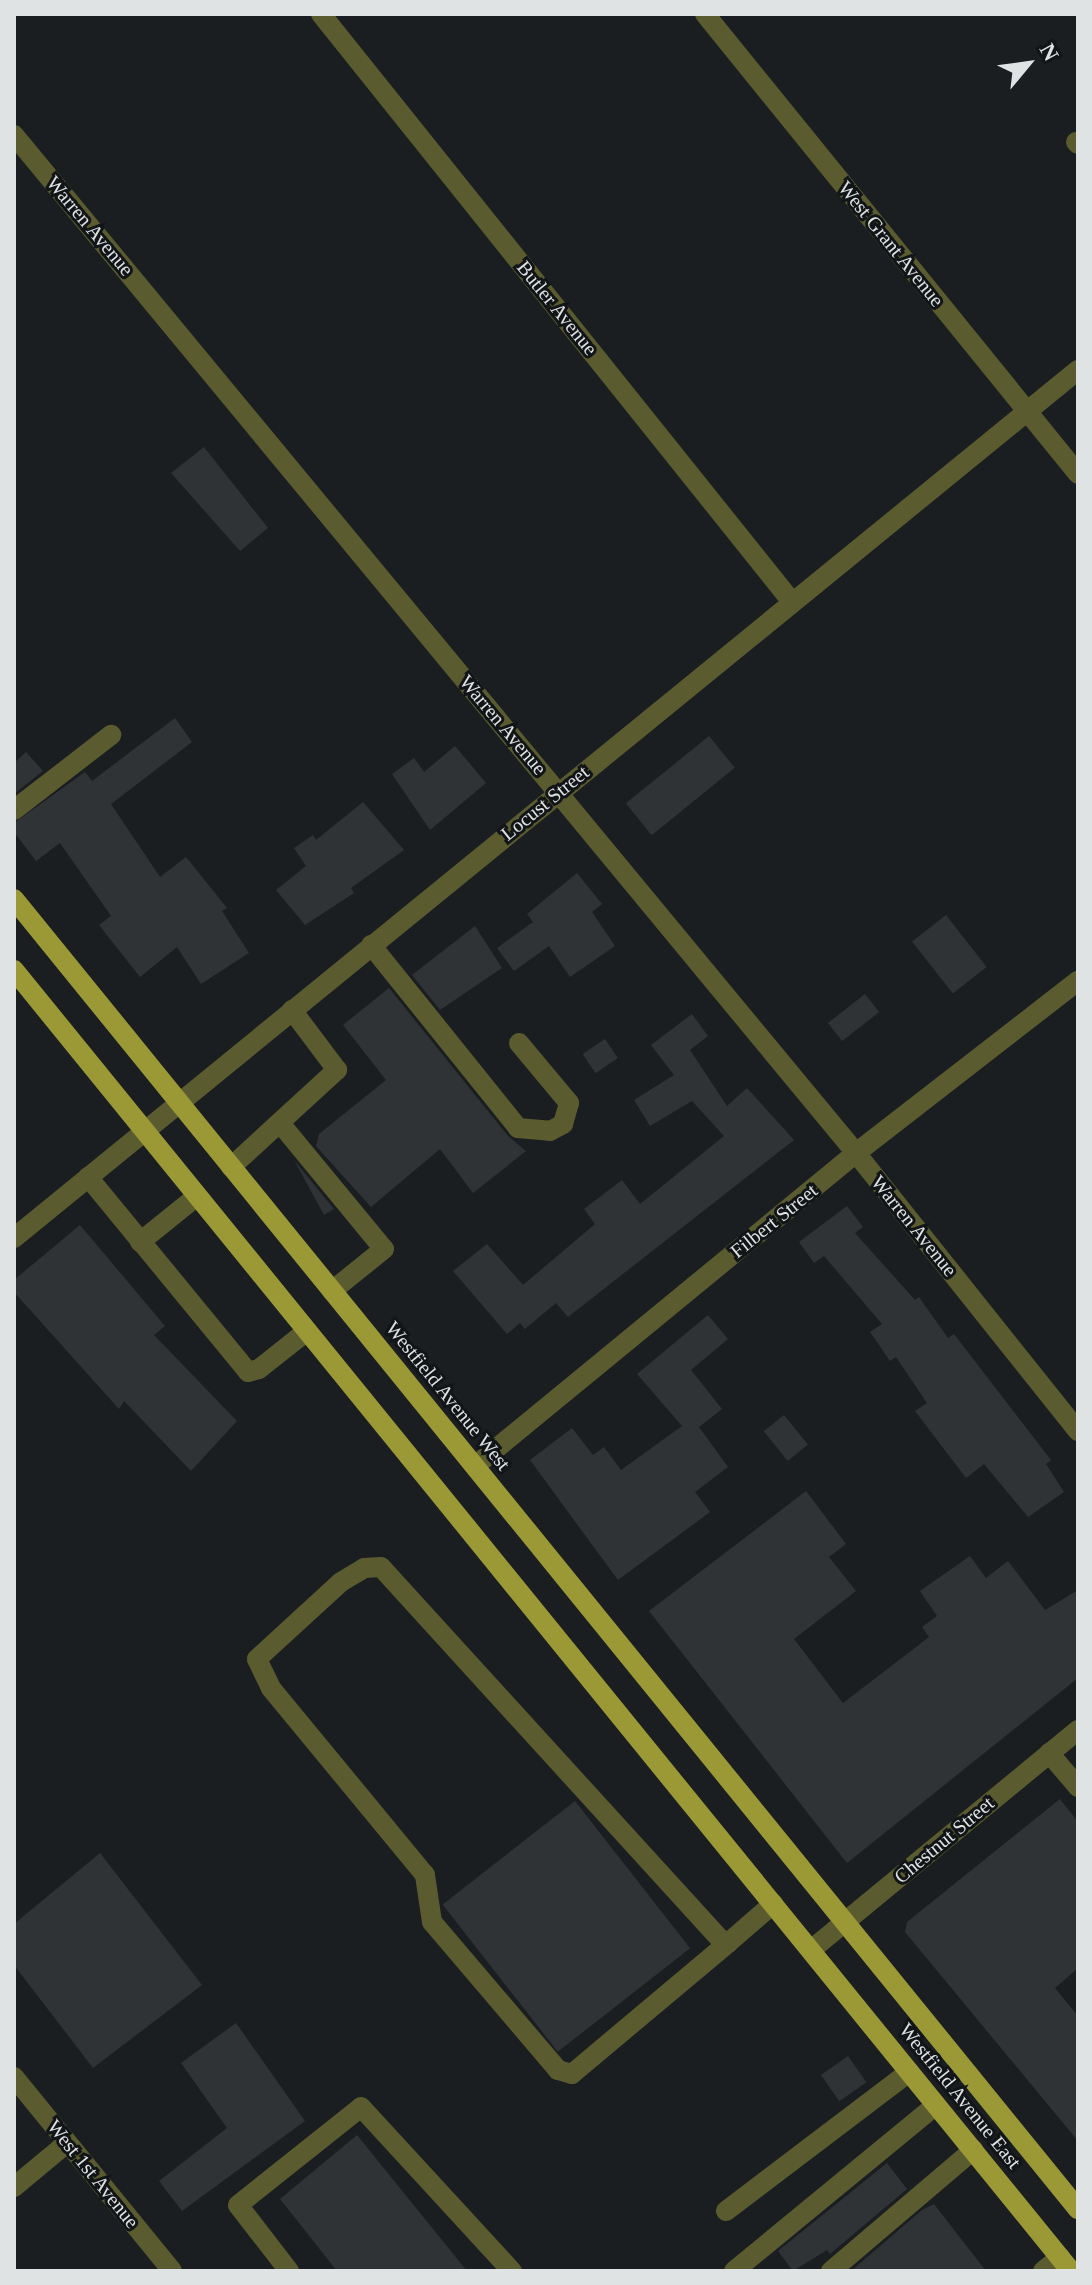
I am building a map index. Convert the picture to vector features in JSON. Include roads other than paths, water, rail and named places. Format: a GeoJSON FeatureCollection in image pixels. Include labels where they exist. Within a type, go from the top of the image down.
{"type":"FeatureCollection","features":[{"type":"Feature","properties":{"kind":"main road","name":"Westfield Avenue West"},"geometry":{"type":"LineString","coordinates":[[14,899],[845,1922]]}},
{"type":"Feature","properties":{"kind":"main road"},"geometry":{"type":"LineString","coordinates":[[14,970],[811,1950]]}},
{"type":"Feature","properties":{"kind":"main road","name":"Westfield Avenue East"},"geometry":{"type":"LineString","coordinates":[[845,1922],[1078,2209]]}},
{"type":"Feature","properties":{"kind":"main road","name":"Westfield Avenue East"},"geometry":{"type":"LineString","coordinates":[[811,1950],[1065,2264]]}},
{"type":"Feature","properties":{"kind":"street","name":"Butler Avenue"},"geometry":{"type":"LineString","coordinates":[[321,14],[792,602]]}},
{"type":"Feature","properties":{"kind":"street","name":"West Grant Avenue"},"geometry":{"type":"LineString","coordinates":[[705,14],[1078,474]]}},
{"type":"Feature","properties":{"kind":"street","name":"Warren Avenue"},"geometry":{"type":"LineString","coordinates":[[14,135],[856,1153],[1078,1431]]}},
{"type":"Feature","properties":{"kind":"street","name":"Locust Street"},"geometry":{"type":"LineString","coordinates":[[14,1238],[1078,370]]}},
{"type":"Feature","properties":{"kind":"street"},"geometry":{"type":"LineString","coordinates":[[14,810],[111,735]]}},
{"type":"Feature","properties":{"kind":"street"},"geometry":{"type":"LineString","coordinates":[[371,945],[518,1128],[550,1131],[563,1124],[569,1103],[519,1043]]}},
{"type":"Feature","properties":{"kind":"street","name":"Filbert Street"},"geometry":{"type":"LineString","coordinates":[[475,1466],[856,1153],[1078,981]]}},
{"type":"Feature","properties":{"kind":"street"},"geometry":{"type":"LineString","coordinates":[[231,1167],[337,1070],[292,1010]]}},
{"type":"Feature","properties":{"kind":"street"},"geometry":{"type":"LineString","coordinates":[[280,1123],[384,1249],[332,1291]]}},
{"type":"Feature","properties":{"kind":"street"},"geometry":{"type":"LineString","coordinates":[[88,1177],[248,1372],[259,1369],[307,1331]]}},
{"type":"Feature","properties":{"kind":"street"},"geometry":{"type":"LineString","coordinates":[[140,1242],[197,1196]]}},
{"type":"Feature","properties":{"kind":"street"},"geometry":{"type":"LineString","coordinates":[[728,1943],[703,1924],[381,1567],[364,1568],[341,1582],[257,1659],[271,1688],[425,1875],[432,1922],[558,2070],[572,2074],[728,1943],[773,1904]]}},
{"type":"Feature","properties":{"kind":"street","name":"Chestnut Street"},"geometry":{"type":"LineString","coordinates":[[811,1950],[1078,1730]]}},
{"type":"Feature","properties":{"kind":"street"},"geometry":{"type":"LineString","coordinates":[[1049,1753],[1078,1787]]}},
{"type":"Feature","properties":{"kind":"street"},"geometry":{"type":"LineString","coordinates":[[726,2211],[909,2072]]}},
{"type":"Feature","properties":{"kind":"street","name":"West 1st Avenue"},"geometry":{"type":"LineString","coordinates":[[14,2077],[165,2269]]}},
{"type":"Feature","properties":{"kind":"street"},"geometry":{"type":"LineString","coordinates":[[734,2271],[936,2105]]}},
{"type":"Feature","properties":{"kind":"street"},"geometry":{"type":"LineString","coordinates":[[289,2271],[238,2205],[361,2107],[512,2271]]}},
{"type":"Feature","properties":{"kind":"street"},"geometry":{"type":"LineString","coordinates":[[14,2187],[67,2143]]}},
{"type":"Feature","properties":{"kind":"street"},"geometry":{"type":"LineString","coordinates":[[831,2271],[973,2150]]}},
{"type":"Feature","properties":{"kind":"street"},"geometry":{"type":"LineString","coordinates":[[1043,2271],[1065,2264]]}}]}
